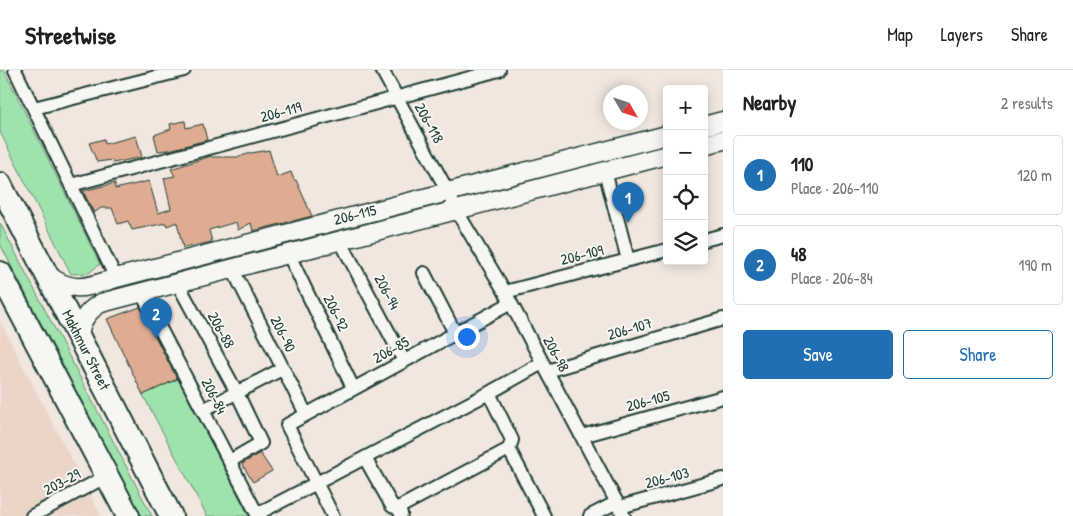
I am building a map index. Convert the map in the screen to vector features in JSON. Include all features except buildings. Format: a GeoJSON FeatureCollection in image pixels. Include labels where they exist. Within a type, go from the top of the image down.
{"type":"FeatureCollection","features":[{"type":"Feature","properties":{"kind":"highway","name":"Makhmur Street"},"geometry":{"type":"LineString","coordinates":[[0,184],[171,516]]}},
{"type":"Feature","properties":{"kind":"highway"},"geometry":{"type":"LineString","coordinates":[[0,272],[128,516]]}},
{"type":"Feature","properties":{"kind":"street"},"geometry":{"type":"LineString","coordinates":[[15,70],[116,278]]}},
{"type":"Feature","properties":{"kind":"street"},"geometry":{"type":"LineString","coordinates":[[34,108],[184,70]]}},
{"type":"Feature","properties":{"kind":"street","name":"206-118"},"geometry":{"type":"LineString","coordinates":[[382,70],[456,210]]}},
{"type":"Feature","properties":{"kind":"street","name":"206-119"},"geometry":{"type":"LineString","coordinates":[[71,185],[499,70]]}},
{"type":"Feature","properties":{"kind":"street"},"geometry":{"type":"LineString","coordinates":[[708,125],[723,121]]}},
{"type":"Feature","properties":{"kind":"street","name":"206-115"},"geometry":{"type":"LineString","coordinates":[[47,274],[65,286],[82,288],[663,136]]}},
{"type":"Feature","properties":{"kind":"street"},"geometry":{"type":"LineString","coordinates":[[708,144],[723,140]]}},
{"type":"Feature","properties":{"kind":"street","name":"206-115"},"geometry":{"type":"LineString","coordinates":[[101,302],[663,156]]}},
{"type":"Feature","properties":{"kind":"street"},"geometry":{"type":"LineString","coordinates":[[605,171],[628,260]]}},
{"type":"Feature","properties":{"kind":"street","name":"206-98"},"geometry":{"type":"LineString","coordinates":[[456,210],[508,297],[620,508]]}},
{"type":"Feature","properties":{"kind":"street"},"geometry":{"type":"LineString","coordinates":[[708,239],[723,236]]}},
{"type":"Feature","properties":{"kind":"street","name":"206-94"},"geometry":{"type":"LineString","coordinates":[[340,240],[404,361]]}},
{"type":"Feature","properties":{"kind":"street","name":"206-109"},"geometry":{"type":"LineString","coordinates":[[508,297],[663,251]]}},
{"type":"Feature","properties":{"kind":"street","name":"206-92"},"geometry":{"type":"LineString","coordinates":[[288,253],[354,388]]}},
{"type":"Feature","properties":{"kind":"street","name":"206-90"},"geometry":{"type":"LineString","coordinates":[[232,268],[306,414]]}},
{"type":"Feature","properties":{"kind":"street"},"geometry":{"type":"LineString","coordinates":[[424,273],[455,333]]}},
{"type":"Feature","properties":{"kind":"street","name":"206-88"},"geometry":{"type":"LineString","coordinates":[[177,282],[262,443],[230,461]]}},
{"type":"Feature","properties":{"kind":"street"},"geometry":{"type":"LineString","coordinates":[[79,339],[79,330],[82,322],[87,314],[101,302],[94,285]]}},
{"type":"Feature","properties":{"kind":"street","name":"206-84"},"geometry":{"type":"LineString","coordinates":[[142,292],[257,515]]}},
{"type":"Feature","properties":{"kind":"street","name":"206-85"},"geometry":{"type":"LineString","coordinates":[[315,484],[286,425],[455,333],[508,297]]}},
{"type":"Feature","properties":{"kind":"street","name":"206-107"},"geometry":{"type":"LineString","coordinates":[[257,515],[489,393],[545,367],[723,319]]}},
{"type":"Feature","properties":{"kind":"street"},"geometry":{"type":"LineString","coordinates":[[203,410],[282,369]]}},
{"type":"Feature","properties":{"kind":"street"},"geometry":{"type":"LineString","coordinates":[[365,458],[392,506],[400,512],[509,450],[512,440],[489,393]]}},
{"type":"Feature","properties":{"kind":"street","name":"206-105"},"geometry":{"type":"LineString","coordinates":[[582,436],[723,397]]}},
{"type":"Feature","properties":{"kind":"street"},"geometry":{"type":"LineString","coordinates":[[509,450],[544,516]]}},
{"type":"Feature","properties":{"kind":"street","name":"203-29"},"geometry":{"type":"LineString","coordinates":[[32,516],[107,476]]}},
{"type":"Feature","properties":{"kind":"street","name":"206-103"},"geometry":{"type":"LineString","coordinates":[[590,516],[723,479]]}},
{"type":"Feature","properties":{"kind":"street"},"geometry":{"type":"LineString","coordinates":[[315,484],[333,516]]}},
{"type":"Feature","properties":{"kind":"shaded area"},"geometry":{"type":"Polygon","coordinates":[[[0,321],[21,362],[101,516],[0,516],[0,321]]]}},
{"type":"Feature","properties":{"kind":"green space"},"geometry":{"type":"Polygon","coordinates":[[[0,70],[4,70],[100,264],[89,273],[71,274],[0,132],[0,70]]]}},
{"type":"Feature","properties":{"kind":"green space"},"geometry":{"type":"Polygon","coordinates":[[[0,223],[152,516],[141,516],[0,244],[0,223]]]}},
{"type":"Feature","properties":{"kind":"green space"},"geometry":{"type":"Polygon","coordinates":[[[178,379],[249,516],[207,516],[143,395],[178,379]]]}},
{"type":"Feature","properties":{"kind":"place","name":"110"},"geometry":{"type":"Point","coordinates":[628,223]}},
{"type":"Feature","properties":{"kind":"place","name":"48"},"geometry":{"type":"Point","coordinates":[156,339]}}]}
